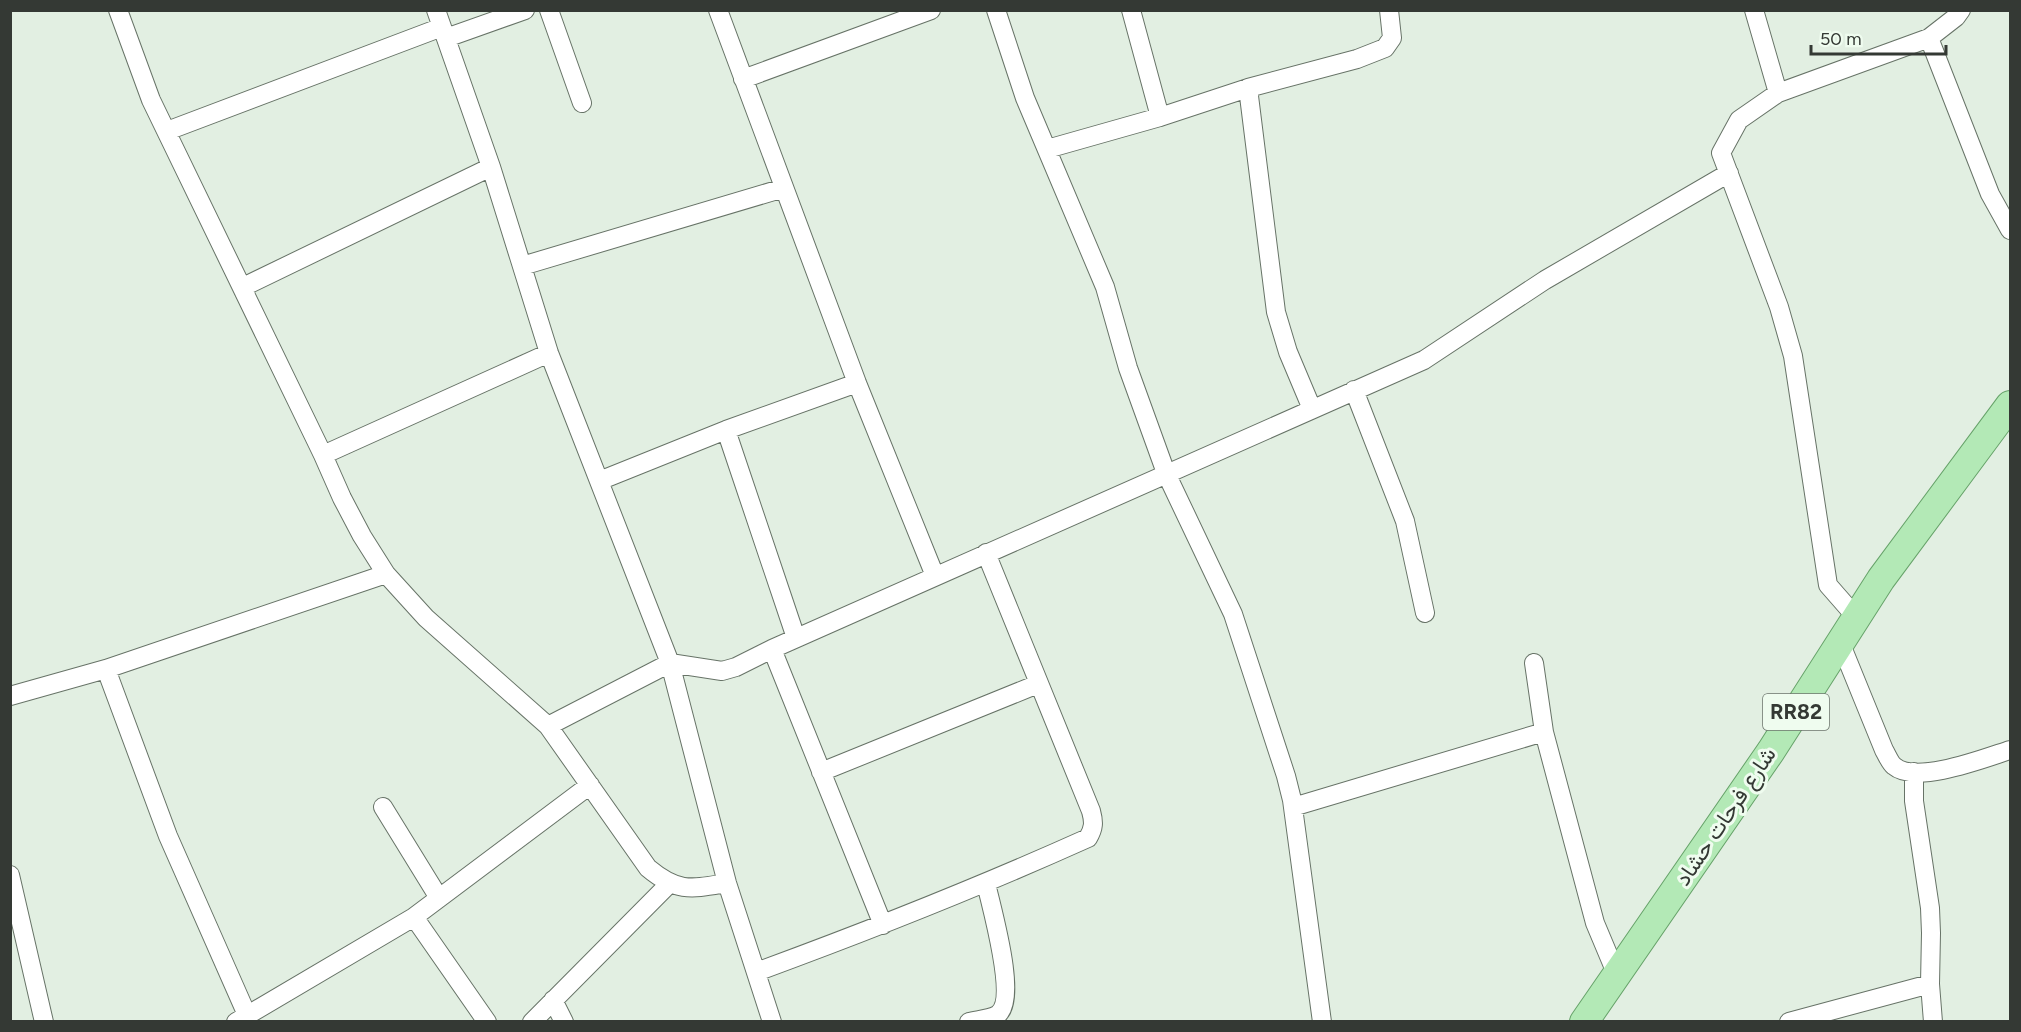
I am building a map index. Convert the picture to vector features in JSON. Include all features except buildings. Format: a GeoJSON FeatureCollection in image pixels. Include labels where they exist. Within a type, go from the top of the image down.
{"type":"FeatureCollection","features":[{"type":"Feature","properties":{"kind":"main road","name":"شارع فرحات حشاد"},"geometry":{"type":"LineString","coordinates":[[1584,1021],[1764,760],[1881,579],[2010,405]]}},
{"type":"Feature","properties":{"kind":"street"},"geometry":{"type":"LineString","coordinates":[[118,10],[151,100],[243,287],[342,498],[386,574],[426,618],[548,726],[648,868],[663,881],[677,886],[694,888],[727,883]]}},
{"type":"Feature","properties":{"kind":"street"},"geometry":{"type":"LineString","coordinates":[[166,131],[442,25],[525,10]]}},
{"type":"Feature","properties":{"kind":"street"},"geometry":{"type":"LineString","coordinates":[[549,10],[582,103]]}},
{"type":"Feature","properties":{"kind":"street"},"geometry":{"type":"LineString","coordinates":[[718,10],[857,383],[935,576]]}},
{"type":"Feature","properties":{"kind":"street"},"geometry":{"type":"LineString","coordinates":[[743,79],[932,10]]}},
{"type":"Feature","properties":{"kind":"street"},"geometry":{"type":"LineString","coordinates":[[996,10],[1025,98],[1105,287],[1128,368],[1166,474],[1233,614],[1286,776],[1293,807],[1322,1022]]}},
{"type":"Feature","properties":{"kind":"street"},"geometry":{"type":"LineString","coordinates":[[1131,10],[1160,117]]}},
{"type":"Feature","properties":{"kind":"street"},"geometry":{"type":"LineString","coordinates":[[1047,149],[1160,117],[1248,88],[1357,59],[1385,48],[1392,38],[1389,10]]}},
{"type":"Feature","properties":{"kind":"street"},"geometry":{"type":"LineString","coordinates":[[1754,10],[1778,93]]}},
{"type":"Feature","properties":{"kind":"street"},"geometry":{"type":"LineString","coordinates":[[1856,617],[1828,585],[1793,356],[1779,307],[1721,153],[1739,120],[1778,93],[1929,38],[1956,17],[1961,10]]}},
{"type":"Feature","properties":{"kind":"street"},"geometry":{"type":"LineString","coordinates":[[442,25],[491,167],[549,353],[670,663],[727,883],[772,1022]]}},
{"type":"Feature","properties":{"kind":"street"},"geometry":{"type":"LineString","coordinates":[[1929,38],[1990,194],[2010,230]]}},
{"type":"Feature","properties":{"kind":"street"},"geometry":{"type":"LineString","coordinates":[[1248,88],[1276,312],[1288,352],[1312,409]]}},
{"type":"Feature","properties":{"kind":"street"},"geometry":{"type":"LineString","coordinates":[[243,287],[491,167]]}},
{"type":"Feature","properties":{"kind":"street"},"geometry":{"type":"LineString","coordinates":[[548,726],[670,663],[722,670],[736,667],[986,553],[1424,360],[1545,280],[1729,173]]}},
{"type":"Feature","properties":{"kind":"street"},"geometry":{"type":"LineString","coordinates":[[522,266],[784,188]]}},
{"type":"Feature","properties":{"kind":"street"},"geometry":{"type":"LineString","coordinates":[[323,455],[549,353]]}},
{"type":"Feature","properties":{"kind":"street"},"geometry":{"type":"LineString","coordinates":[[599,481],[726,430],[857,383]]}},
{"type":"Feature","properties":{"kind":"street"},"geometry":{"type":"LineString","coordinates":[[1354,390],[1405,521],[1425,613]]}},
{"type":"Feature","properties":{"kind":"street"},"geometry":{"type":"LineString","coordinates":[[726,430],[796,638]]}},
{"type":"Feature","properties":{"kind":"street"},"geometry":{"type":"LineString","coordinates":[[756,972],[883,925],[986,883],[1088,838],[1093,830],[1094,822],[1091,811],[986,553]]}},
{"type":"Feature","properties":{"kind":"street"},"geometry":{"type":"LineString","coordinates":[[10,696],[106,669],[386,574]]}},
{"type":"Feature","properties":{"kind":"street"},"geometry":{"type":"LineString","coordinates":[[1840,642],[1884,750],[1893,766],[1905,772],[1923,773],[2010,750]]}},
{"type":"Feature","properties":{"kind":"street"},"geometry":{"type":"LineString","coordinates":[[772,649],[883,925]]}},
{"type":"Feature","properties":{"kind":"street"},"geometry":{"type":"LineString","coordinates":[[1534,663],[1544,732],[1595,923],[1616,973]]}},
{"type":"Feature","properties":{"kind":"street"},"geometry":{"type":"LineString","coordinates":[[106,669],[168,836],[242,1018],[414,917],[590,785]]}},
{"type":"Feature","properties":{"kind":"street"},"geometry":{"type":"LineString","coordinates":[[821,772],[1038,684]]}},
{"type":"Feature","properties":{"kind":"street"},"geometry":{"type":"LineString","coordinates":[[1293,807],[1544,732]]}},
{"type":"Feature","properties":{"kind":"street"},"geometry":{"type":"LineString","coordinates":[[1914,772],[1914,801],[1930,908],[1930,984],[1933,1022]]}},
{"type":"Feature","properties":{"kind":"street"},"geometry":{"type":"LineString","coordinates":[[383,807],[439,898]]}},
{"type":"Feature","properties":{"kind":"street"},"geometry":{"type":"LineString","coordinates":[[10,875],[44,1022]]}},
{"type":"Feature","properties":{"kind":"street"},"geometry":{"type":"LineString","coordinates":[[969,1022],[996,1016],[1003,1008],[1006,997],[1006,978],[986,883]]}},
{"type":"Feature","properties":{"kind":"street"},"geometry":{"type":"LineString","coordinates":[[532,1022],[670,884]]}},
{"type":"Feature","properties":{"kind":"street"},"geometry":{"type":"LineString","coordinates":[[414,917],[487,1022]]}},
{"type":"Feature","properties":{"kind":"street"},"geometry":{"type":"LineString","coordinates":[[1789,1022],[1930,984]]}},
{"type":"Feature","properties":{"kind":"street"},"geometry":{"type":"LineString","coordinates":[[553,1000],[564,1022]]}}]}
